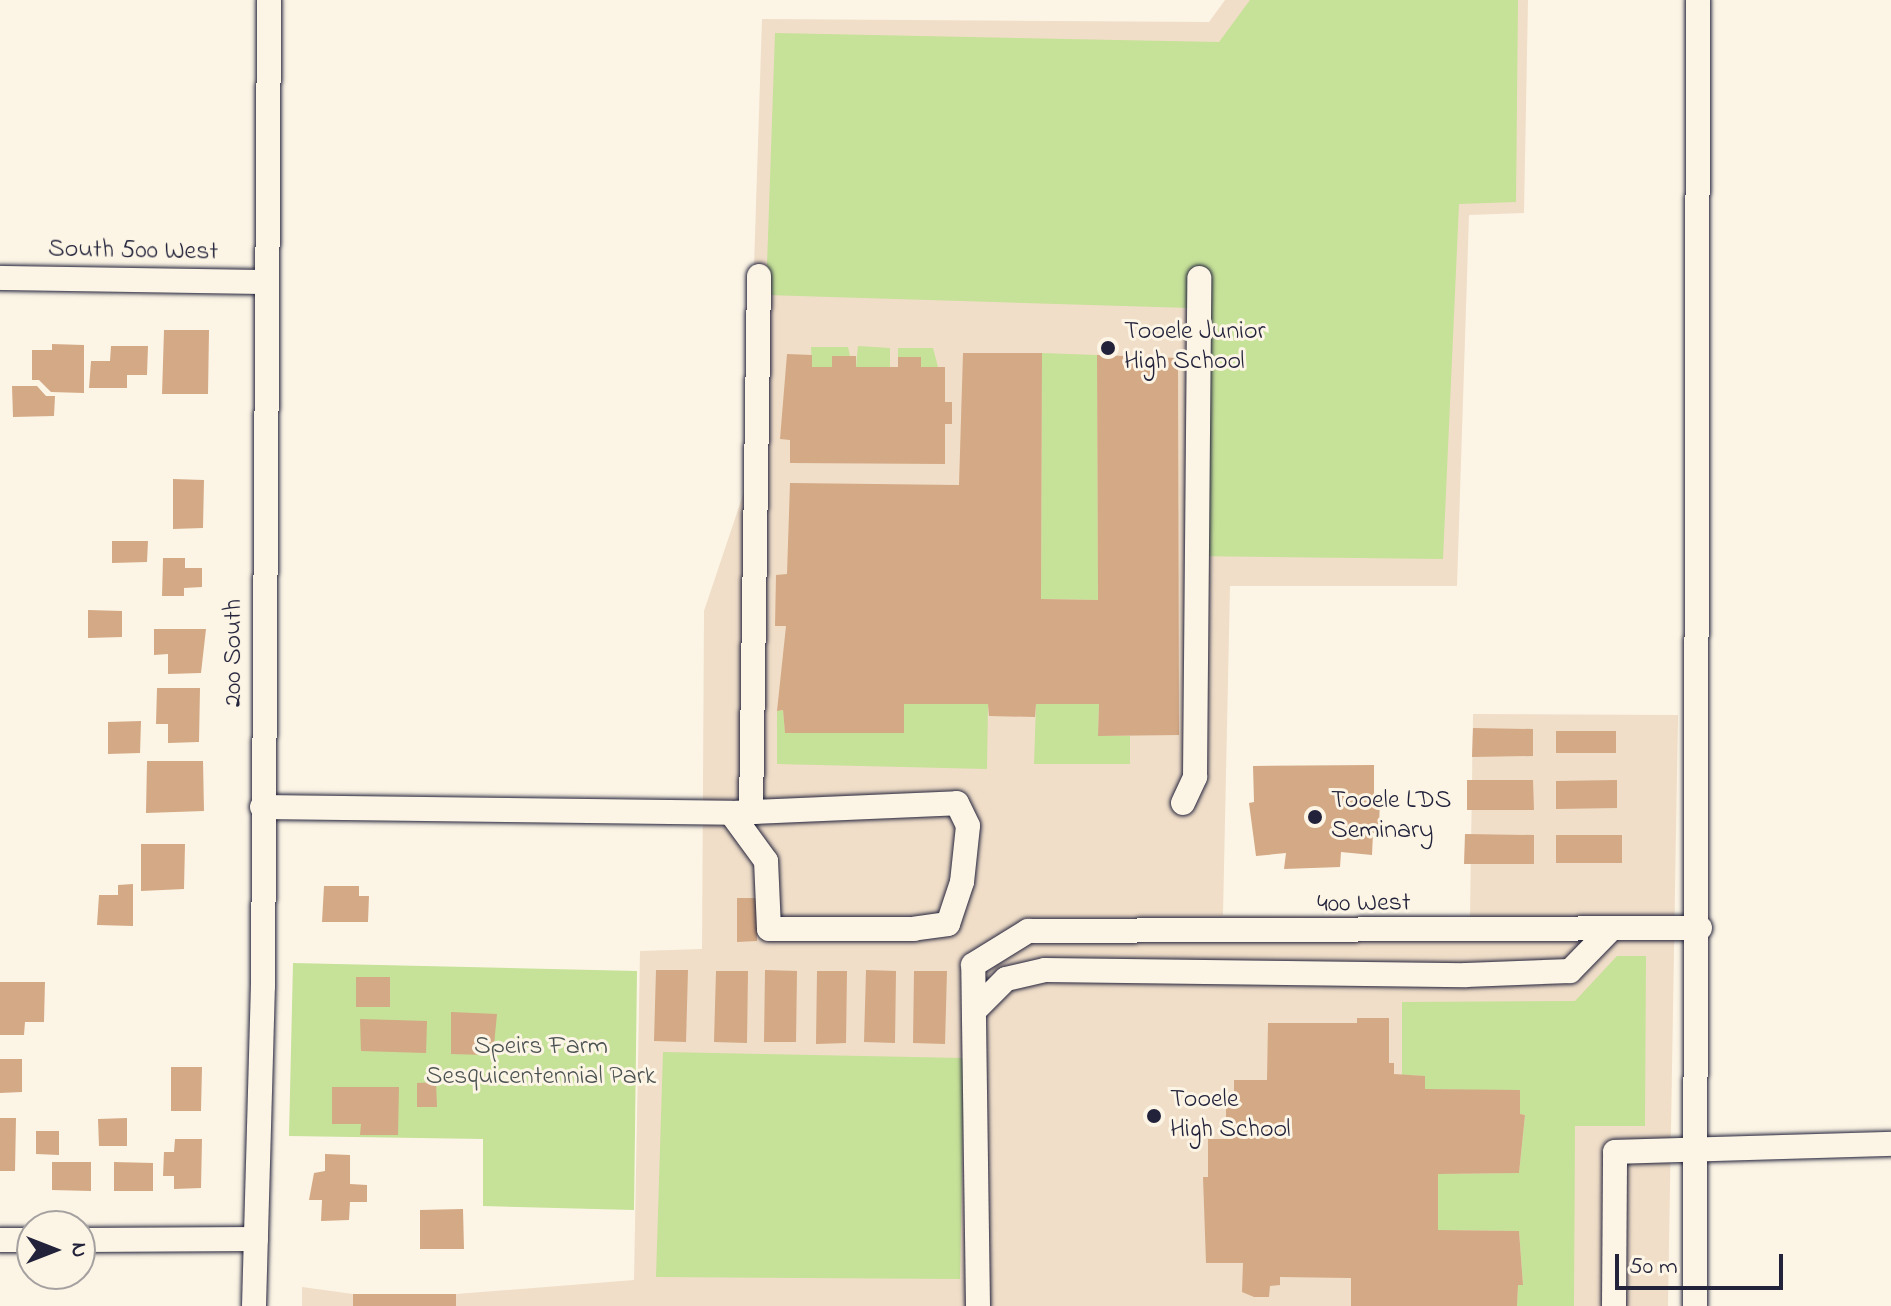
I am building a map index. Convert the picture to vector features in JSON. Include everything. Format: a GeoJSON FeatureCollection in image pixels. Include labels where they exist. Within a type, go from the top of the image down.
{"type":"FeatureCollection","features":[{"type":"Feature","properties":{"kind":"street","name":"200 South"},"geometry":{"type":"LineString","coordinates":[[254,1306],[263,986],[269,0]]}},
{"type":"Feature","properties":{"kind":"street"},"geometry":{"type":"LineString","coordinates":[[1695,1306],[1700,928],[1698,0]]}},
{"type":"Feature","properties":{"kind":"street"},"geometry":{"type":"LineString","coordinates":[[262,807],[741,812],[957,803],[968,826],[962,882],[948,924],[914,929],[769,929],[766,861],[741,812],[759,276]]}},
{"type":"Feature","properties":{"kind":"street","name":"South 500 West"},"geometry":{"type":"LineString","coordinates":[[0,278],[266,282]]}},
{"type":"Feature","properties":{"kind":"street"},"geometry":{"type":"LineString","coordinates":[[1183,803],[1195,777],[1199,278]]}},
{"type":"Feature","properties":{"kind":"street","name":"400 West"},"geometry":{"type":"LineString","coordinates":[[976,1009],[973,965],[1028,931],[1362,933],[1700,928]]}},
{"type":"Feature","properties":{"kind":"street"},"geometry":{"type":"LineString","coordinates":[[978,1306],[976,1009],[1006,979],[1045,970],[1450,975],[1570,971],[1609,931]]}},
{"type":"Feature","properties":{"kind":"street"},"geometry":{"type":"LineString","coordinates":[[1614,1306],[1615,1152],[1696,1152],[1763,1145],[1891,1144]]}},
{"type":"Feature","properties":{"kind":"street"},"geometry":{"type":"LineString","coordinates":[[96,1240],[256,1239]]}},
{"type":"Feature","properties":{"kind":"shaded area"},"geometry":{"type":"Polygon","coordinates":[[[1225,0],[1528,0],[1524,213],[1469,215],[1457,586],[1230,586],[1223,915],[1470,917],[1473,714],[1678,715],[1668,1306],[302,1306],[302,1287],[353,1294],[456,1294],[634,1280],[640,951],[702,949],[704,611],[747,483],[762,19],[1209,22],[1225,0]]]}},
{"type":"Feature","properties":{"kind":"green space"},"geometry":{"type":"Polygon","coordinates":[[[1250,0],[1518,0],[1516,202],[1459,204],[1443,559],[1189,556],[1190,308],[766,295],[775,33],[1219,42],[1250,0]]]}},
{"type":"Feature","properties":{"kind":"green space"},"geometry":{"type":"Polygon","coordinates":[[[858,346],[890,348],[890,367],[856,367],[858,346]]]}},
{"type":"Feature","properties":{"kind":"green space"},"geometry":{"type":"Polygon","coordinates":[[[811,347],[848,347],[850,356],[832,356],[832,367],[812,367],[811,347]]]}},
{"type":"Feature","properties":{"kind":"green space"},"geometry":{"type":"Polygon","coordinates":[[[898,348],[933,348],[938,367],[921,367],[921,357],[898,357],[898,348]]]}},
{"type":"Feature","properties":{"kind":"green space"},"geometry":{"type":"Polygon","coordinates":[[[1042,353],[1097,355],[1098,600],[1041,599],[1042,353]]]}},
{"type":"Feature","properties":{"kind":"green space"},"geometry":{"type":"Polygon","coordinates":[[[904,704],[988,704],[987,769],[777,764],[777,711],[783,710],[785,732],[904,704]]]}},
{"type":"Feature","properties":{"kind":"green space"},"geometry":{"type":"Polygon","coordinates":[[[1036,704],[1099,704],[1098,736],[1130,736],[1130,764],[1034,764],[1036,704]]]}},
{"type":"Feature","properties":{"kind":"green space"},"geometry":{"type":"Polygon","coordinates":[[[1617,956],[1646,956],[1645,1126],[1575,1126],[1574,1306],[1517,1306],[1518,1285],[1523,1284],[1519,1231],[1438,1230],[1438,1174],[1519,1173],[1525,1115],[1520,1114],[1520,1091],[1425,1089],[1425,1076],[1402,1075],[1402,1002],[1575,1001],[1617,956]]]}},
{"type":"Feature","properties":{"kind":"green space","name":"Speirs Farm Sesquicentennial Park"},"geometry":{"type":"Polygon","coordinates":[[[293,963],[637,971],[634,1210],[483,1206],[483,1139],[289,1136],[293,963]]]}},
{"type":"Feature","properties":{"kind":"green space"},"geometry":{"type":"Polygon","coordinates":[[[663,1052],[964,1058],[960,1279],[656,1277],[663,1052]]]}},
{"type":"Feature","properties":{"kind":"building"},"geometry":{"type":"Polygon","coordinates":[[[164,330],[209,330],[208,394],[162,394],[164,330]]]}},
{"type":"Feature","properties":{"kind":"building"},"geometry":{"type":"Polygon","coordinates":[[[52,344],[84,345],[84,393],[51,392],[39,380],[32,380],[32,350],[52,350],[52,344]]]}},
{"type":"Feature","properties":{"kind":"building"},"geometry":{"type":"Polygon","coordinates":[[[111,346],[148,346],[147,375],[127,375],[127,388],[89,388],[91,361],[110,361],[111,346]]]}},
{"type":"Feature","properties":{"kind":"building"},"geometry":{"type":"Polygon","coordinates":[[[963,353],[1042,353],[1041,599],[1098,600],[1097,355],[1178,358],[1179,735],[1098,736],[1099,704],[1036,704],[1035,717],[989,716],[988,704],[904,704],[904,733],[785,733],[783,710],[777,711],[786,626],[775,626],[776,575],[787,574],[790,483],[959,485],[963,353]]]}},
{"type":"Feature","properties":{"kind":"building"},"geometry":{"type":"Polygon","coordinates":[[[787,354],[812,355],[812,367],[832,367],[832,356],[856,356],[856,367],[898,367],[898,357],[921,357],[921,367],[945,367],[945,402],[952,402],[952,424],[945,424],[945,464],[790,463],[790,440],[780,439],[787,354]]]}},
{"type":"Feature","properties":{"kind":"building"},"geometry":{"type":"Polygon","coordinates":[[[12,386],[37,386],[46,396],[55,396],[54,416],[13,417],[12,386]]]}},
{"type":"Feature","properties":{"kind":"building"},"geometry":{"type":"Polygon","coordinates":[[[173,479],[204,480],[203,528],[173,529],[173,479]]]}},
{"type":"Feature","properties":{"kind":"building"},"geometry":{"type":"Polygon","coordinates":[[[112,541],[148,541],[147,562],[112,563],[112,541]]]}},
{"type":"Feature","properties":{"kind":"building"},"geometry":{"type":"Polygon","coordinates":[[[163,558],[185,558],[185,568],[202,568],[202,587],[184,588],[184,596],[162,596],[163,558]]]}},
{"type":"Feature","properties":{"kind":"building"},"geometry":{"type":"Polygon","coordinates":[[[88,610],[122,611],[122,637],[88,638],[88,610]]]}},
{"type":"Feature","properties":{"kind":"building"},"geometry":{"type":"Polygon","coordinates":[[[154,629],[206,629],[201,673],[168,674],[168,654],[154,655],[154,629]]]}},
{"type":"Feature","properties":{"kind":"building"},"geometry":{"type":"Polygon","coordinates":[[[157,688],[200,688],[199,742],[168,743],[168,724],[156,724],[157,688]]]}},
{"type":"Feature","properties":{"kind":"building"},"geometry":{"type":"Polygon","coordinates":[[[141,721],[140,753],[108,754],[108,722],[141,721]]]}},
{"type":"Feature","properties":{"kind":"building"},"geometry":{"type":"Polygon","coordinates":[[[1473,728],[1533,729],[1533,756],[1472,757],[1473,728]]]}},
{"type":"Feature","properties":{"kind":"building"},"geometry":{"type":"Polygon","coordinates":[[[1556,731],[1616,731],[1616,753],[1556,753],[1556,731]]]}},
{"type":"Feature","properties":{"kind":"building"},"geometry":{"type":"Polygon","coordinates":[[[147,761],[203,761],[204,811],[146,813],[147,761]]]}},
{"type":"Feature","properties":{"kind":"building","name":"Tooele LDS Seminary"},"geometry":{"type":"Polygon","coordinates":[[[1374,765],[1374,795],[1380,793],[1379,833],[1373,833],[1372,855],[1341,852],[1340,867],[1284,869],[1286,853],[1256,856],[1249,803],[1254,802],[1253,766],[1374,765]]]}},
{"type":"Feature","properties":{"kind":"building"},"geometry":{"type":"Polygon","coordinates":[[[1467,780],[1533,780],[1534,810],[1467,810],[1467,780]]]}},
{"type":"Feature","properties":{"kind":"building"},"geometry":{"type":"Polygon","coordinates":[[[1617,780],[1617,808],[1556,809],[1556,781],[1617,780]]]}},
{"type":"Feature","properties":{"kind":"building"},"geometry":{"type":"Polygon","coordinates":[[[1465,834],[1534,835],[1534,864],[1464,864],[1465,834]]]}},
{"type":"Feature","properties":{"kind":"building"},"geometry":{"type":"Polygon","coordinates":[[[1556,835],[1622,835],[1622,863],[1556,863],[1556,835]]]}},
{"type":"Feature","properties":{"kind":"building"},"geometry":{"type":"Polygon","coordinates":[[[141,844],[185,844],[184,889],[141,891],[141,844]]]}},
{"type":"Feature","properties":{"kind":"building"},"geometry":{"type":"Polygon","coordinates":[[[133,884],[133,926],[97,925],[99,895],[118,895],[118,885],[133,884]]]}},
{"type":"Feature","properties":{"kind":"building"},"geometry":{"type":"Polygon","coordinates":[[[324,886],[359,886],[359,896],[369,896],[368,922],[322,922],[324,886]]]}},
{"type":"Feature","properties":{"kind":"building"},"geometry":{"type":"Polygon","coordinates":[[[737,898],[757,898],[757,941],[737,942],[737,898]]]}},
{"type":"Feature","properties":{"kind":"building"},"geometry":{"type":"Polygon","coordinates":[[[656,970],[688,970],[686,1042],[654,1041],[656,970]]]}},
{"type":"Feature","properties":{"kind":"building"},"geometry":{"type":"Polygon","coordinates":[[[765,970],[797,971],[796,1042],[764,1042],[765,970]]]}},
{"type":"Feature","properties":{"kind":"building"},"geometry":{"type":"Polygon","coordinates":[[[866,970],[896,971],[895,1043],[864,1042],[866,970]]]}},
{"type":"Feature","properties":{"kind":"building"},"geometry":{"type":"Polygon","coordinates":[[[716,971],[748,971],[747,1043],[714,1042],[716,971]]]}},
{"type":"Feature","properties":{"kind":"building"},"geometry":{"type":"Polygon","coordinates":[[[817,971],[847,971],[846,1043],[816,1044],[817,971]]]}},
{"type":"Feature","properties":{"kind":"building"},"geometry":{"type":"Polygon","coordinates":[[[914,971],[947,971],[945,1044],[913,1043],[914,971]]]}},
{"type":"Feature","properties":{"kind":"building"},"geometry":{"type":"Polygon","coordinates":[[[356,977],[390,977],[390,1007],[356,1007],[356,977]]]}},
{"type":"Feature","properties":{"kind":"building"},"geometry":{"type":"Polygon","coordinates":[[[0,982],[45,982],[44,1022],[25,1022],[24,1035],[0,1035],[0,982]]]}},
{"type":"Feature","properties":{"kind":"building"},"geometry":{"type":"Polygon","coordinates":[[[451,1012],[497,1014],[494,1045],[486,1045],[485,1055],[451,1054],[451,1012]]]}},
{"type":"Feature","properties":{"kind":"building"},"geometry":{"type":"Polygon","coordinates":[[[1357,1018],[1389,1018],[1389,1063],[1394,1063],[1394,1074],[1425,1076],[1425,1089],[1520,1090],[1520,1114],[1525,1115],[1519,1173],[1438,1174],[1438,1230],[1519,1231],[1523,1285],[1518,1285],[1517,1306],[1351,1306],[1351,1278],[1280,1277],[1280,1285],[1270,1286],[1269,1297],[1254,1297],[1242,1292],[1243,1263],[1206,1263],[1203,1177],[1208,1177],[1208,1139],[1226,1139],[1226,1105],[1234,1105],[1234,1080],[1267,1080],[1268,1023],[1357,1023],[1357,1018]]]}},
{"type":"Feature","properties":{"kind":"building"},"geometry":{"type":"Polygon","coordinates":[[[360,1019],[427,1021],[426,1053],[361,1051],[360,1019]]]}},
{"type":"Feature","properties":{"kind":"building"},"geometry":{"type":"Polygon","coordinates":[[[0,1059],[22,1059],[22,1092],[0,1093],[0,1059]]]}},
{"type":"Feature","properties":{"kind":"building"},"geometry":{"type":"Polygon","coordinates":[[[171,1067],[202,1067],[201,1111],[171,1111],[171,1067]]]}},
{"type":"Feature","properties":{"kind":"building"},"geometry":{"type":"Polygon","coordinates":[[[436,1082],[437,1107],[417,1107],[417,1083],[436,1082]]]}},
{"type":"Feature","properties":{"kind":"building"},"geometry":{"type":"Polygon","coordinates":[[[332,1087],[399,1087],[398,1135],[360,1135],[361,1124],[332,1124],[332,1087]]]}},
{"type":"Feature","properties":{"kind":"building"},"geometry":{"type":"Polygon","coordinates":[[[0,1118],[16,1118],[15,1171],[0,1171],[0,1118]]]}},
{"type":"Feature","properties":{"kind":"building"},"geometry":{"type":"Polygon","coordinates":[[[127,1118],[127,1146],[99,1146],[98,1119],[127,1118]]]}},
{"type":"Feature","properties":{"kind":"building"},"geometry":{"type":"Polygon","coordinates":[[[36,1131],[59,1131],[59,1155],[36,1154],[36,1131]]]}},
{"type":"Feature","properties":{"kind":"building"},"geometry":{"type":"Polygon","coordinates":[[[175,1139],[202,1139],[201,1188],[174,1189],[174,1176],[163,1176],[164,1152],[174,1152],[175,1139]]]}},
{"type":"Feature","properties":{"kind":"building"},"geometry":{"type":"Polygon","coordinates":[[[325,1154],[350,1155],[350,1184],[367,1185],[367,1202],[350,1202],[349,1220],[321,1221],[322,1200],[309,1200],[314,1173],[325,1171],[325,1154]]]}},
{"type":"Feature","properties":{"kind":"building"},"geometry":{"type":"Polygon","coordinates":[[[52,1162],[91,1162],[91,1191],[52,1190],[52,1162]]]}},
{"type":"Feature","properties":{"kind":"building"},"geometry":{"type":"Polygon","coordinates":[[[114,1162],[153,1163],[153,1191],[114,1191],[114,1162]]]}},
{"type":"Feature","properties":{"kind":"building"},"geometry":{"type":"Polygon","coordinates":[[[463,1209],[464,1249],[420,1249],[420,1210],[463,1209]]]}},
{"type":"Feature","properties":{"kind":"building"},"geometry":{"type":"Polygon","coordinates":[[[353,1294],[456,1294],[456,1306],[353,1306],[353,1294]]]}},
{"type":"Feature","properties":{"kind":"place","name":"Tooele Junior High School"},"geometry":{"type":"Point","coordinates":[1108,348]}},
{"type":"Feature","properties":{"kind":"place","name":"Tooele LDS Seminary"},"geometry":{"type":"Point","coordinates":[1315,817]}},
{"type":"Feature","properties":{"kind":"place","name":"Tooele High School"},"geometry":{"type":"Point","coordinates":[1154,1116]}}]}
